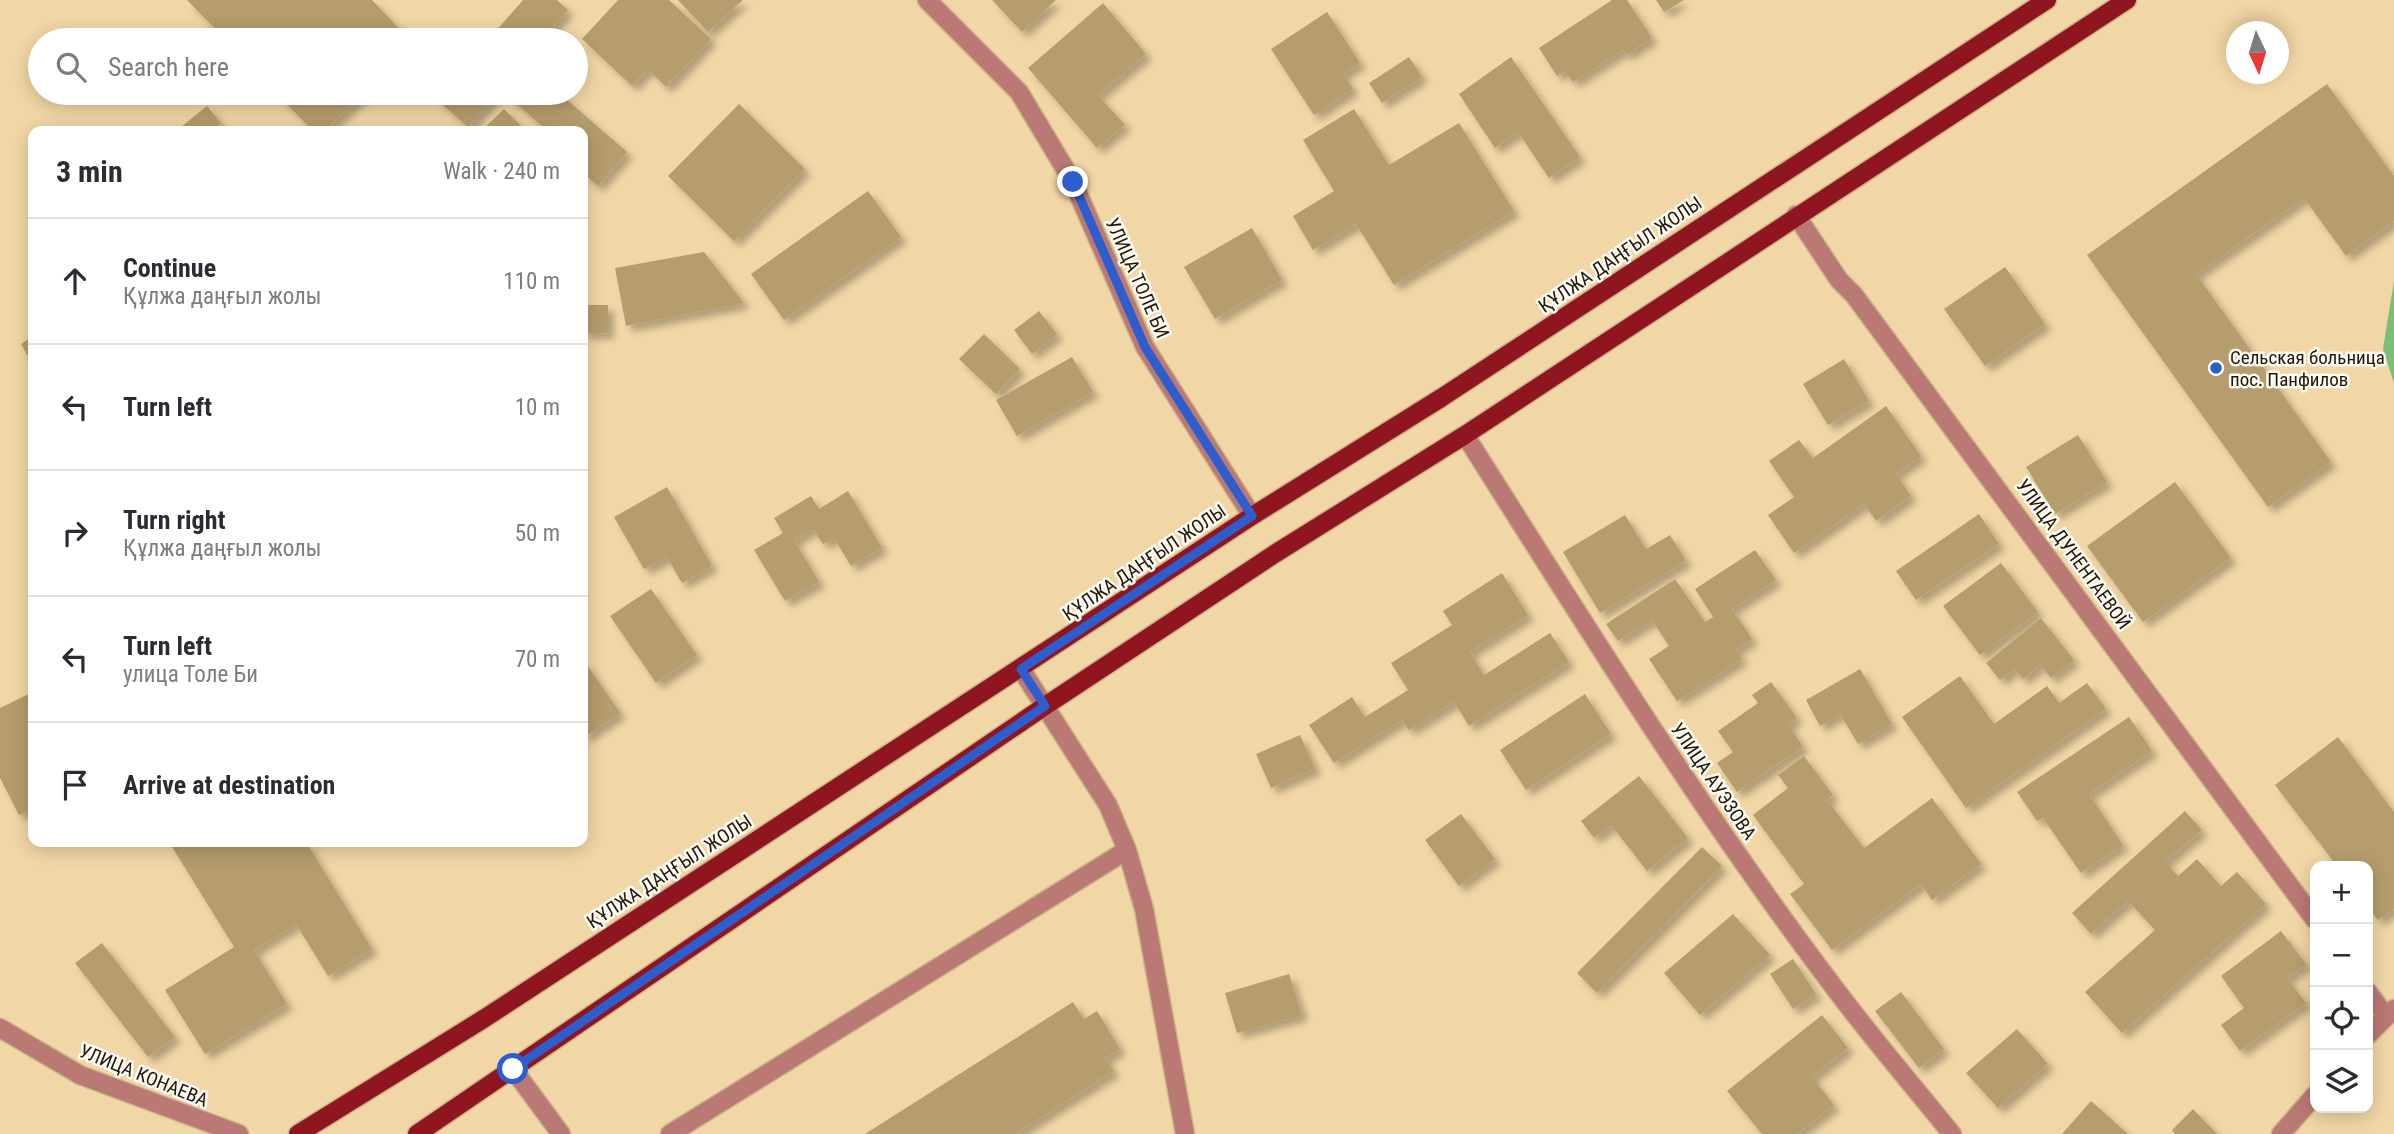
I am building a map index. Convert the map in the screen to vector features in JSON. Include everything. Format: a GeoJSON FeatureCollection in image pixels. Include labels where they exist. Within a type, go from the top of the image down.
{"type":"FeatureCollection","features":[{"type":"Feature","properties":{"kind":"main road","name":"ҚҰЛЖА ДАҢҒЫЛ ЖОЛЫ"},"geometry":{"type":"LineString","coordinates":[[298,1134],[485,1018],[672,893],[1021,669],[1252,516],[1441,398],[2047,0]]}},
{"type":"Feature","properties":{"kind":"main road"},"geometry":{"type":"LineString","coordinates":[[416,1134],[1045,706],[1276,553],[1465,435],[2127,0]]}},
{"type":"Feature","properties":{"kind":"street","name":"УЛИЦА ТОЛЕ БИ"},"geometry":{"type":"LineString","coordinates":[[927,0],[1019,92],[1073,182],[1145,347],[1252,516]]}},
{"type":"Feature","properties":{"kind":"street","name":"УЛИЦА ДУНЕНТАЕВОЙ"},"geometry":{"type":"LineString","coordinates":[[1796,215],[1839,280],[1854,295],[1989,473],[2310,913]]}},
{"type":"Feature","properties":{"kind":"street","name":"УЛИЦА АУЭЗОВА"},"geometry":{"type":"LineString","coordinates":[[1465,435],[1559,585],[1734,849],[1836,990],[1952,1134]]}},
{"type":"Feature","properties":{"kind":"street"},"geometry":{"type":"LineString","coordinates":[[1021,669],[1108,805],[1127,850],[1144,909],[1185,1134]]}},
{"type":"Feature","properties":{"kind":"street"},"geometry":{"type":"LineString","coordinates":[[670,1134],[1127,850]]}},
{"type":"Feature","properties":{"kind":"street"},"geometry":{"type":"LineString","coordinates":[[2373,997],[2390,1012],[2373,1030]]}},
{"type":"Feature","properties":{"kind":"street","name":"УЛИЦА КОНАЕВА"},"geometry":{"type":"LineString","coordinates":[[0,1028],[80,1075],[239,1134]]}},
{"type":"Feature","properties":{"kind":"street"},"geometry":{"type":"LineString","coordinates":[[513,1069],[561,1134]]}},
{"type":"Feature","properties":{"kind":"street"},"geometry":{"type":"LineString","coordinates":[[2281,1134],[2310,1101]]}},
{"type":"Feature","properties":{"kind":"green space"},"geometry":{"type":"Polygon","coordinates":[[[2394,281],[2394,383],[2383,349],[2394,281]]]}},
{"type":"Feature","properties":{"kind":"building"},"geometry":{"type":"Polygon","coordinates":[[[187,0],[372,0],[399,28],[214,28],[187,0]]]}},
{"type":"Feature","properties":{"kind":"building"},"geometry":{"type":"Polygon","coordinates":[[[523,0],[557,0],[568,10],[552,28],[498,28],[523,0]]]}},
{"type":"Feature","properties":{"kind":"building"},"geometry":{"type":"Polygon","coordinates":[[[618,0],[669,0],[711,39],[666,87],[648,69],[632,86],[588,45],[588,32],[618,0]]]}},
{"type":"Feature","properties":{"kind":"building"},"geometry":{"type":"Polygon","coordinates":[[[678,0],[743,0],[708,32],[678,0]]]}},
{"type":"Feature","properties":{"kind":"building"},"geometry":{"type":"Polygon","coordinates":[[[992,0],[1056,0],[1022,32],[992,0]]]}},
{"type":"Feature","properties":{"kind":"building"},"geometry":{"type":"Polygon","coordinates":[[[1612,0],[1627,0],[1652,38],[1626,55],[1623,50],[1573,82],[1565,71],[1557,76],[1539,48],[1612,0]]]}},
{"type":"Feature","properties":{"kind":"building"},"geometry":{"type":"Polygon","coordinates":[[[1656,0],[1684,0],[1664,12],[1656,0]]]}},
{"type":"Feature","properties":{"kind":"building"},"geometry":{"type":"Polygon","coordinates":[[[1103,3],[1146,54],[1098,95],[1125,125],[1097,148],[1028,68],[1103,3]]]}},
{"type":"Feature","properties":{"kind":"building"},"geometry":{"type":"Polygon","coordinates":[[[1327,12],[1360,63],[1343,74],[1353,89],[1314,115],[1271,49],[1327,12]]]}},
{"type":"Feature","properties":{"kind":"building"},"geometry":{"type":"Polygon","coordinates":[[[1409,57],[1422,77],[1382,103],[1369,83],[1409,57]]]}},
{"type":"Feature","properties":{"kind":"building"},"geometry":{"type":"Polygon","coordinates":[[[1511,57],[1580,157],[1549,178],[1518,132],[1495,148],[1459,94],[1511,57]]]}},
{"type":"Feature","properties":{"kind":"building","name":"Сельская больница пос. Панфилов"},"geometry":{"type":"Polygon","coordinates":[[[2327,84],[2394,176],[2394,221],[2346,256],[2304,198],[2196,274],[2331,462],[2268,507],[2087,255],[2327,84]]]}},
{"type":"Feature","properties":{"kind":"building"},"geometry":{"type":"Polygon","coordinates":[[[739,104],[805,169],[734,241],[668,176],[739,104]]]}},
{"type":"Feature","properties":{"kind":"building"},"geometry":{"type":"Polygon","coordinates":[[[288,105],[352,105],[329,126],[308,126],[288,105]]]}},
{"type":"Feature","properties":{"kind":"building"},"geometry":{"type":"Polygon","coordinates":[[[443,105],[487,105],[467,126],[443,105]]]}},
{"type":"Feature","properties":{"kind":"building"},"geometry":{"type":"Polygon","coordinates":[[[518,105],[573,105],[627,152],[598,186],[588,177],[588,126],[542,126],[518,105]]]}},
{"type":"Feature","properties":{"kind":"building"},"geometry":{"type":"Polygon","coordinates":[[[207,106],[221,123],[218,126],[182,126],[207,106]]]}},
{"type":"Feature","properties":{"kind":"building"},"geometry":{"type":"Polygon","coordinates":[[[504,109],[521,126],[486,126],[504,109]]]}},
{"type":"Feature","properties":{"kind":"building"},"geometry":{"type":"Polygon","coordinates":[[[1354,109],[1389,165],[1459,123],[1514,211],[1394,285],[1356,224],[1313,250],[1293,216],[1334,191],[1303,140],[1354,109]]]}},
{"type":"Feature","properties":{"kind":"building"},"geometry":{"type":"Polygon","coordinates":[[[868,191],[901,237],[784,320],[751,274],[868,191]]]}},
{"type":"Feature","properties":{"kind":"building"},"geometry":{"type":"Polygon","coordinates":[[[1252,228],[1282,280],[1215,319],[1184,267],[1252,228]]]}},
{"type":"Feature","properties":{"kind":"building"},"geometry":{"type":"Polygon","coordinates":[[[704,252],[744,303],[626,326],[615,268],[704,252]]]}},
{"type":"Feature","properties":{"kind":"building"},"geometry":{"type":"Polygon","coordinates":[[[2005,267],[2045,324],[1985,366],[1944,309],[2005,267]]]}},
{"type":"Feature","properties":{"kind":"building"},"geometry":{"type":"Polygon","coordinates":[[[588,305],[608,305],[608,333],[588,334],[588,305]]]}},
{"type":"Feature","properties":{"kind":"building"},"geometry":{"type":"Polygon","coordinates":[[[1039,311],[1057,334],[1032,354],[1014,330],[1039,311]]]}},
{"type":"Feature","properties":{"kind":"building"},"geometry":{"type":"Polygon","coordinates":[[[984,334],[1020,369],[996,394],[959,359],[984,334]]]}},
{"type":"Feature","properties":{"kind":"building"},"geometry":{"type":"Polygon","coordinates":[[[28,339],[28,356],[21,344],[28,339]]]}},
{"type":"Feature","properties":{"kind":"building"},"geometry":{"type":"Polygon","coordinates":[[[1072,357],[1093,392],[1017,436],[996,400],[1072,357]]]}},
{"type":"Feature","properties":{"kind":"building"},"geometry":{"type":"Polygon","coordinates":[[[1844,359],[1869,401],[1828,425],[1803,384],[1844,359]]]}},
{"type":"Feature","properties":{"kind":"building"},"geometry":{"type":"Polygon","coordinates":[[[1886,406],[1921,456],[1896,474],[1911,496],[1876,521],[1864,504],[1794,553],[1768,515],[1794,497],[1769,461],[1799,440],[1813,458],[1886,406]]]}},
{"type":"Feature","properties":{"kind":"building"},"geometry":{"type":"Polygon","coordinates":[[[2078,435],[2107,482],[2055,514],[2026,467],[2078,435]]]}},
{"type":"Feature","properties":{"kind":"building"},"geometry":{"type":"Polygon","coordinates":[[[2175,482],[2231,558],[2143,622],[2087,546],[2175,482]]]}},
{"type":"Feature","properties":{"kind":"building"},"geometry":{"type":"Polygon","coordinates":[[[667,487],[712,566],[682,583],[667,557],[644,569],[614,517],[667,487]]]}},
{"type":"Feature","properties":{"kind":"building"},"geometry":{"type":"Polygon","coordinates":[[[848,491],[882,548],[851,566],[834,538],[823,544],[813,529],[794,540],[819,582],[785,601],[754,550],[783,533],[774,518],[811,496],[819,509],[848,491]]]}},
{"type":"Feature","properties":{"kind":"building"},"geometry":{"type":"Polygon","coordinates":[[[1979,514],[1999,544],[1916,600],[1896,571],[1979,514]]]}},
{"type":"Feature","properties":{"kind":"building"},"geometry":{"type":"Polygon","coordinates":[[[1625,515],[1646,549],[1670,535],[1686,561],[1600,613],[1563,552],[1625,515]]]}},
{"type":"Feature","properties":{"kind":"building"},"geometry":{"type":"Polygon","coordinates":[[[1755,550],[1776,580],[1732,609],[1752,639],[1736,650],[1742,659],[1677,701],[1649,659],[1669,646],[1652,620],[1618,641],[1606,624],[1675,579],[1705,622],[1713,617],[1695,589],[1755,550]]]}},
{"type":"Feature","properties":{"kind":"building"},"geometry":{"type":"Polygon","coordinates":[[[2001,563],[2038,612],[1980,655],[1943,606],[2001,563]]]}},
{"type":"Feature","properties":{"kind":"building"},"geometry":{"type":"Polygon","coordinates":[[[1502,573],[1528,615],[1470,652],[1484,675],[1550,633],[1569,662],[1469,726],[1454,702],[1409,730],[1402,720],[1334,763],[1309,725],[1352,697],[1365,717],[1408,690],[1391,663],[1452,625],[1443,611],[1502,573]]]}},
{"type":"Feature","properties":{"kind":"building"},"geometry":{"type":"Polygon","coordinates":[[[651,589],[697,655],[656,683],[610,616],[651,589]]]}},
{"type":"Feature","properties":{"kind":"building"},"geometry":{"type":"Polygon","coordinates":[[[2041,618],[2074,660],[2051,678],[2040,665],[2023,679],[2014,669],[2000,680],[1986,663],[2041,618]]]}},
{"type":"Feature","properties":{"kind":"building"},"geometry":{"type":"Polygon","coordinates":[[[588,666],[620,713],[588,735],[588,666]]]}},
{"type":"Feature","properties":{"kind":"building"},"geometry":{"type":"Polygon","coordinates":[[[1860,669],[1892,724],[1858,744],[1840,714],[1820,726],[1806,700],[1860,669]]]}},
{"type":"Feature","properties":{"kind":"building"},"geometry":{"type":"Polygon","coordinates":[[[1960,676],[1994,724],[2047,686],[2059,703],[2087,683],[2106,709],[1966,808],[1902,717],[1960,676]]]}},
{"type":"Feature","properties":{"kind":"building"},"geometry":{"type":"Polygon","coordinates":[[[1771,682],[1797,718],[1788,724],[1803,747],[1737,792],[1717,763],[1733,752],[1718,731],[1758,703],[1752,695],[1771,682]]]}},
{"type":"Feature","properties":{"kind":"building"},"geometry":{"type":"Polygon","coordinates":[[[28,694],[28,810],[19,815],[0,778],[0,708],[28,694]]]}},
{"type":"Feature","properties":{"kind":"building"},"geometry":{"type":"Polygon","coordinates":[[[1585,694],[1611,734],[1526,790],[1500,750],[1585,694]]]}},
{"type":"Feature","properties":{"kind":"building"},"geometry":{"type":"Polygon","coordinates":[[[2129,717],[2152,751],[2089,794],[2123,845],[2081,873],[2043,818],[2037,821],[2017,792],[2129,717]]]}},
{"type":"Feature","properties":{"kind":"building"},"geometry":{"type":"Polygon","coordinates":[[[1300,735],[1315,769],[1271,788],[1256,754],[1300,735]]]}},
{"type":"Feature","properties":{"kind":"building"},"geometry":{"type":"Polygon","coordinates":[[[2338,737],[2394,812],[2394,909],[2378,920],[2373,914],[2373,861],[2333,861],[2275,785],[2338,737]]]}},
{"type":"Feature","properties":{"kind":"building"},"geometry":{"type":"Polygon","coordinates":[[[1804,756],[1833,795],[1827,800],[1864,848],[1932,798],[1981,864],[1932,900],[1921,884],[1832,950],[1790,894],[1804,884],[1753,815],[1788,788],[1778,775],[1804,756]]]}},
{"type":"Feature","properties":{"kind":"building"},"geometry":{"type":"Polygon","coordinates":[[[1639,776],[1688,838],[1647,871],[1611,825],[1594,838],[1581,821],[1639,776]]]}},
{"type":"Feature","properties":{"kind":"building"},"geometry":{"type":"Polygon","coordinates":[[[2185,811],[2202,830],[2165,862],[2178,876],[2197,859],[2221,886],[2237,872],[2266,904],[2122,1033],[2085,992],[2155,930],[2128,901],[2091,934],[2072,913],[2185,811]]]}},
{"type":"Feature","properties":{"kind":"building"},"geometry":{"type":"Polygon","coordinates":[[[1461,814],[1495,859],[1459,886],[1425,840],[1461,814]]]}},
{"type":"Feature","properties":{"kind":"building"},"geometry":{"type":"Polygon","coordinates":[[[172,847],[309,847],[372,949],[328,976],[296,924],[254,950],[287,1004],[205,1054],[165,990],[234,947],[172,847]]]}},
{"type":"Feature","properties":{"kind":"building"},"geometry":{"type":"Polygon","coordinates":[[[1702,847],[1722,866],[1597,993],[1577,973],[1702,847]]]}},
{"type":"Feature","properties":{"kind":"building"},"geometry":{"type":"Polygon","coordinates":[[[1733,914],[1770,955],[1700,1015],[1664,973],[1733,914]]]}},
{"type":"Feature","properties":{"kind":"building"},"geometry":{"type":"Polygon","coordinates":[[[2281,931],[2306,964],[2287,978],[2306,1003],[2240,1051],[2221,1025],[2244,1008],[2221,976],[2281,931]]]}},
{"type":"Feature","properties":{"kind":"building"},"geometry":{"type":"Polygon","coordinates":[[[102,943],[175,1037],[148,1057],[75,963],[102,943]]]}},
{"type":"Feature","properties":{"kind":"building"},"geometry":{"type":"Polygon","coordinates":[[[1793,959],[1816,994],[1793,1009],[1770,974],[1793,959]]]}},
{"type":"Feature","properties":{"kind":"building"},"geometry":{"type":"Polygon","coordinates":[[[1289,974],[1302,1015],[1237,1033],[1225,993],[1289,974]]]}},
{"type":"Feature","properties":{"kind":"building"},"geometry":{"type":"Polygon","coordinates":[[[1901,992],[1944,1049],[1919,1068],[1875,1011],[1901,992]]]}},
{"type":"Feature","properties":{"kind":"building"},"geometry":{"type":"Polygon","coordinates":[[[1073,1002],[1084,1019],[1097,1011],[1120,1049],[1105,1058],[1114,1071],[1015,1134],[865,1134],[1073,1002]]]}},
{"type":"Feature","properties":{"kind":"building"},"geometry":{"type":"Polygon","coordinates":[[[1822,1015],[1848,1048],[1812,1077],[1834,1105],[1797,1134],[1762,1134],[1727,1091],[1822,1015]]]}},
{"type":"Feature","properties":{"kind":"building"},"geometry":{"type":"Polygon","coordinates":[[[2017,1029],[2048,1064],[1998,1108],[1966,1073],[2017,1029]]]}},
{"type":"Feature","properties":{"kind":"building"},"geometry":{"type":"Polygon","coordinates":[[[2091,1101],[2128,1134],[2062,1134],[2091,1101]]]}},
{"type":"Feature","properties":{"kind":"building"},"geometry":{"type":"Polygon","coordinates":[[[2193,1109],[2217,1134],[2175,1134],[2172,1130],[2193,1109]]]}},
{"type":"Feature","properties":{"kind":"place","name":"Сельская больница пос. Панфилов"},"geometry":{"type":"Point","coordinates":[2216,368]}},
{"type":"Feature","properties":{"kind":"route"},"geometry":{"type":"LineString","coordinates":[[513,1069],[1045,706],[1021,669],[1252,516],[1145,347],[1073,182]]}}]}
